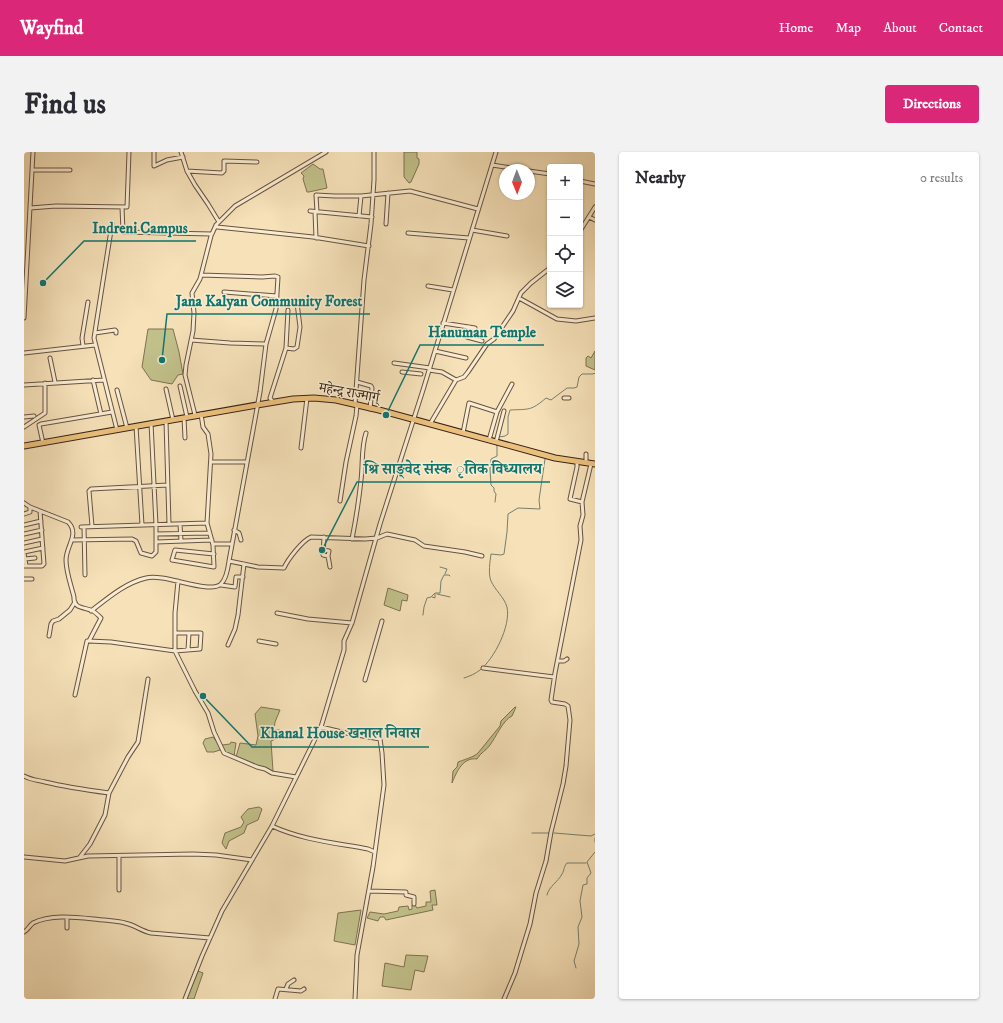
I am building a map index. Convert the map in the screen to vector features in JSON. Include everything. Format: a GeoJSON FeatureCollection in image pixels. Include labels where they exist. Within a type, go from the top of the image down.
{"type":"FeatureCollection","features":[{"type":"Feature","properties":{"kind":"highway","name":"महेन्द्र राज्मार्ग्"},"geometry":{"type":"LineString","coordinates":[[24,446],[273,402],[307,398],[336,400],[555,458],[591,464]]}},
{"type":"Feature","properties":{"kind":"street"},"geometry":{"type":"LineString","coordinates":[[24,318],[33,152]]}},
{"type":"Feature","properties":{"kind":"street"},"geometry":{"type":"LineString","coordinates":[[30,208],[56,206],[126,208],[128,206],[129,152]]}},
{"type":"Feature","properties":{"kind":"street"},"geometry":{"type":"LineString","coordinates":[[154,152],[154,166],[166,160],[183,158]]}},
{"type":"Feature","properties":{"kind":"street"},"geometry":{"type":"LineString","coordinates":[[181,152],[187,171],[218,222]]}},
{"type":"Feature","properties":{"kind":"street"},"geometry":{"type":"LineString","coordinates":[[214,554],[175,550],[172,561],[214,567],[214,554],[213,544],[209,533],[208,523],[211,462],[208,434],[198,415],[185,375],[194,314],[192,294],[201,275],[212,234],[218,222],[235,206],[326,152]]}},
{"type":"Feature","properties":{"kind":"street"},"geometry":{"type":"LineString","coordinates":[[340,501],[346,462],[356,416],[364,285],[372,217],[374,152]]}},
{"type":"Feature","properties":{"kind":"street"},"geometry":{"type":"LineString","coordinates":[[185,999],[222,911],[272,826],[321,726],[344,650],[344,641],[352,623],[380,524],[496,152]]}},
{"type":"Feature","properties":{"kind":"street"},"geometry":{"type":"LineString","coordinates":[[187,171],[222,173],[224,171],[224,161],[257,162]]}},
{"type":"Feature","properties":{"kind":"street"},"geometry":{"type":"LineString","coordinates":[[492,165],[499,166]]}},
{"type":"Feature","properties":{"kind":"street"},"geometry":{"type":"LineString","coordinates":[[32,170],[70,170]]}},
{"type":"Feature","properties":{"kind":"street"},"geometry":{"type":"LineString","coordinates":[[535,172],[547,174]]}},
{"type":"Feature","properties":{"kind":"street"},"geometry":{"type":"LineString","coordinates":[[583,182],[595,184]]}},
{"type":"Feature","properties":{"kind":"street"},"geometry":{"type":"LineString","coordinates":[[316,238],[316,195],[361,196],[410,191],[478,209]]}},
{"type":"Feature","properties":{"kind":"street"},"geometry":{"type":"LineString","coordinates":[[386,224],[388,193]]}},
{"type":"Feature","properties":{"kind":"street"},"geometry":{"type":"LineString","coordinates":[[359,216],[361,196]]}},
{"type":"Feature","properties":{"kind":"street"},"geometry":{"type":"LineString","coordinates":[[122,207],[123,232],[212,234]]}},
{"type":"Feature","properties":{"kind":"street"},"geometry":{"type":"LineString","coordinates":[[583,227],[595,207]]}},
{"type":"Feature","properties":{"kind":"street"},"geometry":{"type":"LineString","coordinates":[[310,211],[372,217]]}},
{"type":"Feature","properties":{"kind":"street"},"geometry":{"type":"LineString","coordinates":[[589,217],[595,220]]}},
{"type":"Feature","properties":{"kind":"street"},"geometry":{"type":"LineString","coordinates":[[112,224],[95,333],[95,345],[117,430]]}},
{"type":"Feature","properties":{"kind":"street"},"geometry":{"type":"LineString","coordinates":[[216,225],[217,227],[316,238],[369,246]]}},
{"type":"Feature","properties":{"kind":"street"},"geometry":{"type":"LineString","coordinates":[[472,230],[507,236]]}},
{"type":"Feature","properties":{"kind":"street"},"geometry":{"type":"LineString","coordinates":[[408,233],[469,238]]}},
{"type":"Feature","properties":{"kind":"street"},"geometry":{"type":"LineString","coordinates":[[430,424],[456,380],[468,372],[487,344],[494,339],[513,311],[521,293],[547,270]]}},
{"type":"Feature","properties":{"kind":"street"},"geometry":{"type":"LineString","coordinates":[[201,275],[277,276],[277,303],[266,344],[258,405],[227,571],[220,585]]}},
{"type":"Feature","properties":{"kind":"street"},"geometry":{"type":"LineString","coordinates":[[428,286],[453,290]]}},
{"type":"Feature","properties":{"kind":"street"},"geometry":{"type":"LineString","coordinates":[[224,292],[277,296]]}},
{"type":"Feature","properties":{"kind":"street"},"geometry":{"type":"LineString","coordinates":[[519,298],[557,319],[576,321],[595,318]]}},
{"type":"Feature","properties":{"kind":"street"},"geometry":{"type":"LineString","coordinates":[[277,303],[291,301],[297,303],[300,327],[297,347],[294,349],[286,348]]}},
{"type":"Feature","properties":{"kind":"street"},"geometry":{"type":"LineString","coordinates":[[83,346],[82,338],[88,302]]}},
{"type":"Feature","properties":{"kind":"street"},"geometry":{"type":"LineString","coordinates":[[273,402],[270,398],[286,348],[288,310]]}},
{"type":"Feature","properties":{"kind":"street"},"geometry":{"type":"LineString","coordinates":[[443,323],[475,328]]}},
{"type":"Feature","properties":{"kind":"street"},"geometry":{"type":"LineString","coordinates":[[469,327],[467,337],[482,341]]}},
{"type":"Feature","properties":{"kind":"street"},"geometry":{"type":"LineString","coordinates":[[95,333],[115,330],[116,333]]}},
{"type":"Feature","properties":{"kind":"street"},"geometry":{"type":"LineString","coordinates":[[191,340],[230,344],[266,344]]}},
{"type":"Feature","properties":{"kind":"street"},"geometry":{"type":"LineString","coordinates":[[24,353],[95,345]]}},
{"type":"Feature","properties":{"kind":"street"},"geometry":{"type":"LineString","coordinates":[[435,351],[466,358]]}},
{"type":"Feature","properties":{"kind":"street"},"geometry":{"type":"LineString","coordinates":[[50,358],[55,382]]}},
{"type":"Feature","properties":{"kind":"street"},"geometry":{"type":"LineString","coordinates":[[394,363],[442,372],[456,380]]}},
{"type":"Feature","properties":{"kind":"street"},"geometry":{"type":"LineString","coordinates":[[402,372],[421,374]]}},
{"type":"Feature","properties":{"kind":"street"},"geometry":{"type":"LineString","coordinates":[[93,380],[101,414]]}},
{"type":"Feature","properties":{"kind":"street"},"geometry":{"type":"LineString","coordinates":[[24,385],[104,380]]}},
{"type":"Feature","properties":{"kind":"street"},"geometry":{"type":"LineString","coordinates":[[357,382],[371,386],[372,388],[370,409]]}},
{"type":"Feature","properties":{"kind":"street"},"geometry":{"type":"LineString","coordinates":[[24,427],[46,413],[45,383]]}},
{"type":"Feature","properties":{"kind":"street"},"geometry":{"type":"LineString","coordinates":[[489,440],[497,412],[512,384]]}},
{"type":"Feature","properties":{"kind":"street"},"geometry":{"type":"LineString","coordinates":[[180,386],[185,417],[185,438]]}},
{"type":"Feature","properties":{"kind":"street"},"geometry":{"type":"LineString","coordinates":[[166,388],[173,420]]}},
{"type":"Feature","properties":{"kind":"street"},"geometry":{"type":"LineString","coordinates":[[117,390],[127,428]]}},
{"type":"Feature","properties":{"kind":"street"},"geometry":{"type":"LineString","coordinates":[[301,448],[307,398]]}},
{"type":"Feature","properties":{"kind":"street"},"geometry":{"type":"LineString","coordinates":[[564,398],[569,398]]}},
{"type":"Feature","properties":{"kind":"street"},"geometry":{"type":"LineString","coordinates":[[463,433],[469,404],[497,412]]}},
{"type":"Feature","properties":{"kind":"street"},"geometry":{"type":"LineString","coordinates":[[496,442],[504,411]]}},
{"type":"Feature","properties":{"kind":"street"},"geometry":{"type":"LineString","coordinates":[[43,443],[39,425],[41,424],[112,412]]}},
{"type":"Feature","properties":{"kind":"street"},"geometry":{"type":"LineString","coordinates":[[24,417],[34,416]]}},
{"type":"Feature","properties":{"kind":"street"},"geometry":{"type":"LineString","coordinates":[[166,421],[169,524]]}},
{"type":"Feature","properties":{"kind":"street"},"geometry":{"type":"LineString","coordinates":[[72,540],[132,539],[136,541],[141,553],[152,556],[156,552],[151,423]]}},
{"type":"Feature","properties":{"kind":"street"},"geometry":{"type":"LineString","coordinates":[[136,426],[142,525]]}},
{"type":"Feature","properties":{"kind":"street"},"geometry":{"type":"LineString","coordinates":[[352,538],[362,479],[363,443],[366,433]]}},
{"type":"Feature","properties":{"kind":"street"},"geometry":{"type":"LineString","coordinates":[[504,999],[515,973],[530,924],[536,893],[546,861],[551,832],[563,784],[570,714],[568,706],[565,704],[552,702],[554,677],[581,540],[580,526],[582,502],[591,464],[586,454]]}},
{"type":"Feature","properties":{"kind":"street"},"geometry":{"type":"LineString","coordinates":[[211,462],[247,462]]}},
{"type":"Feature","properties":{"kind":"street"},"geometry":{"type":"LineString","coordinates":[[570,504],[577,462]]}},
{"type":"Feature","properties":{"kind":"street"},"geometry":{"type":"LineString","coordinates":[[92,526],[90,490],[168,485]]}},
{"type":"Feature","properties":{"kind":"street"},"geometry":{"type":"LineString","coordinates":[[570,499],[582,502]]}},
{"type":"Feature","properties":{"kind":"street"},"geometry":{"type":"LineString","coordinates":[[24,503],[30,507],[68,522],[71,525],[73,531],[72,540],[66,558],[74,602],[77,606],[91,611],[101,618],[88,641],[75,695]]}},
{"type":"Feature","properties":{"kind":"street"},"geometry":{"type":"LineString","coordinates":[[24,514],[30,512],[30,507]]}},
{"type":"Feature","properties":{"kind":"street"},"geometry":{"type":"LineString","coordinates":[[40,511],[42,530],[44,564],[42,566],[25,566],[24,552],[43,548]]}},
{"type":"Feature","properties":{"kind":"street"},"geometry":{"type":"LineString","coordinates":[[24,525],[41,521]]}},
{"type":"Feature","properties":{"kind":"street"},"geometry":{"type":"LineString","coordinates":[[85,575],[85,540],[83,527],[208,523]]}},
{"type":"Feature","properties":{"kind":"street"},"geometry":{"type":"LineString","coordinates":[[180,524],[181,541]]}},
{"type":"Feature","properties":{"kind":"street"},"geometry":{"type":"LineString","coordinates":[[24,534],[42,530]]}},
{"type":"Feature","properties":{"kind":"street"},"geometry":{"type":"LineString","coordinates":[[234,530],[239,533],[241,540]]}},
{"type":"Feature","properties":{"kind":"street"},"geometry":{"type":"LineString","coordinates":[[156,534],[209,533]]}},
{"type":"Feature","properties":{"kind":"street"},"geometry":{"type":"LineString","coordinates":[[229,561],[258,567],[284,568],[305,540],[311,537],[377,538],[387,534],[415,540],[424,546],[482,556]]}},
{"type":"Feature","properties":{"kind":"street"},"geometry":{"type":"LineString","coordinates":[[324,537],[323,550],[329,551],[328,556],[330,567]]}},
{"type":"Feature","properties":{"kind":"street"},"geometry":{"type":"LineString","coordinates":[[24,543],[42,539]]}},
{"type":"Feature","properties":{"kind":"street"},"geometry":{"type":"LineString","coordinates":[[156,542],[212,540]]}},
{"type":"Feature","properties":{"kind":"street"},"geometry":{"type":"LineString","coordinates":[[213,544],[232,544]]}},
{"type":"Feature","properties":{"kind":"street"},"geometry":{"type":"LineString","coordinates":[[25,559],[35,558]]}},
{"type":"Feature","properties":{"kind":"street"},"geometry":{"type":"LineString","coordinates":[[228,645],[235,628],[238,615],[244,564]]}},
{"type":"Feature","properties":{"kind":"street"},"geometry":{"type":"LineString","coordinates":[[91,611],[124,588],[147,578],[157,577],[207,588],[220,585],[235,587],[236,577],[243,577]]}},
{"type":"Feature","properties":{"kind":"street"},"geometry":{"type":"LineString","coordinates":[[24,579],[32,579]]}},
{"type":"Feature","properties":{"kind":"street"},"geometry":{"type":"LineString","coordinates":[[178,581],[175,651],[208,713],[214,732],[224,753],[272,773],[296,777]]}},
{"type":"Feature","properties":{"kind":"street"},"geometry":{"type":"LineString","coordinates":[[49,636],[51,624],[70,610],[74,602]]}},
{"type":"Feature","properties":{"kind":"street"},"geometry":{"type":"LineString","coordinates":[[277,613],[308,619],[352,623]]}},
{"type":"Feature","properties":{"kind":"street"},"geometry":{"type":"LineString","coordinates":[[365,680],[382,621]]}},
{"type":"Feature","properties":{"kind":"street"},"geometry":{"type":"LineString","coordinates":[[89,641],[111,642],[175,651],[200,649],[201,633],[175,633]]}},
{"type":"Feature","properties":{"kind":"street"},"geometry":{"type":"LineString","coordinates":[[188,650],[189,633]]}},
{"type":"Feature","properties":{"kind":"street"},"geometry":{"type":"LineString","coordinates":[[259,641],[276,644]]}},
{"type":"Feature","properties":{"kind":"street"},"geometry":{"type":"LineString","coordinates":[[558,661],[564,661],[566,659]]}},
{"type":"Feature","properties":{"kind":"street"},"geometry":{"type":"LineString","coordinates":[[483,668],[554,677]]}},
{"type":"Feature","properties":{"kind":"street"},"geometry":{"type":"LineString","coordinates":[[80,857],[90,844],[105,814],[109,793],[124,763],[138,742],[148,678]]}},
{"type":"Feature","properties":{"kind":"street"},"geometry":{"type":"LineString","coordinates":[[321,726],[346,734],[380,739],[382,753],[384,785],[374,867],[357,955],[355,999]]}},
{"type":"Feature","properties":{"kind":"street"},"geometry":{"type":"LineString","coordinates":[[24,776],[33,780],[61,786],[109,793]]}},
{"type":"Feature","properties":{"kind":"street"},"geometry":{"type":"LineString","coordinates":[[272,826],[284,832],[368,849],[375,852]]}},
{"type":"Feature","properties":{"kind":"street"},"geometry":{"type":"LineString","coordinates":[[24,857],[65,861],[78,859],[80,857],[193,854],[252,860]]}},
{"type":"Feature","properties":{"kind":"street"},"geometry":{"type":"LineString","coordinates":[[119,856],[119,890]]}},
{"type":"Feature","properties":{"kind":"street"},"geometry":{"type":"LineString","coordinates":[[369,891],[406,892],[406,895],[414,897],[414,904]]}},
{"type":"Feature","properties":{"kind":"street"},"geometry":{"type":"LineString","coordinates":[[24,932],[32,924],[39,921],[67,918],[122,922],[151,933],[210,938]]}},
{"type":"Feature","properties":{"kind":"street"},"geometry":{"type":"LineString","coordinates":[[67,918],[67,928]]}},
{"type":"Feature","properties":{"kind":"street"},"geometry":{"type":"LineString","coordinates":[[286,989],[288,984],[294,980]]}},
{"type":"Feature","properties":{"kind":"street"},"geometry":{"type":"LineString","coordinates":[[275,999],[278,989],[301,991],[304,989]]}},
{"type":"Feature","properties":{"kind":"shaded area"},"geometry":{"type":"Polygon","coordinates":[[[404,152],[417,152],[417,158],[419,159],[419,164],[411,182],[409,183],[404,177],[404,152]]]}},
{"type":"Feature","properties":{"kind":"shaded area"},"geometry":{"type":"Polygon","coordinates":[[[313,164],[320,169],[323,169],[327,188],[307,192],[303,179],[304,176],[301,173],[313,164]]]}},
{"type":"Feature","properties":{"kind":"shaded area"},"geometry":{"type":"Polygon","coordinates":[[[148,329],[173,329],[183,374],[178,375],[172,384],[151,380],[142,367],[148,329]]]}},
{"type":"Feature","properties":{"kind":"shaded area"},"geometry":{"type":"Polygon","coordinates":[[[595,351],[595,370],[586,366],[586,358],[588,356],[591,358],[595,351]]]}},
{"type":"Feature","properties":{"kind":"shaded area"},"geometry":{"type":"Polygon","coordinates":[[[388,588],[408,595],[407,601],[402,600],[400,611],[384,605],[388,588]]]}},
{"type":"Feature","properties":{"kind":"shaded area"},"geometry":{"type":"Polygon","coordinates":[[[261,707],[280,710],[275,722],[274,730],[280,730],[280,737],[271,741],[273,771],[257,767],[236,757],[240,743],[256,745],[258,736],[255,714],[261,707]]]}},
{"type":"Feature","properties":{"kind":"shaded area"},"geometry":{"type":"Polygon","coordinates":[[[515,707],[512,716],[503,725],[489,747],[477,759],[468,760],[464,763],[458,770],[452,783],[453,771],[457,767],[458,762],[478,753],[500,726],[501,721],[515,707]]]}},
{"type":"Feature","properties":{"kind":"shaded area"},"geometry":{"type":"Polygon","coordinates":[[[213,737],[220,746],[220,750],[207,752],[203,743],[205,739],[213,737]]]}},
{"type":"Feature","properties":{"kind":"shaded area"},"geometry":{"type":"Polygon","coordinates":[[[231,742],[236,743],[234,756],[224,753],[222,745],[230,744],[231,742]]]}},
{"type":"Feature","properties":{"kind":"shaded area"},"geometry":{"type":"Polygon","coordinates":[[[259,807],[262,809],[258,820],[247,825],[244,833],[229,841],[226,849],[222,843],[225,833],[241,827],[244,822],[241,817],[248,809],[259,807]]]}},
{"type":"Feature","properties":{"kind":"shaded area"},"geometry":{"type":"Polygon","coordinates":[[[435,890],[437,905],[432,905],[433,910],[386,920],[384,917],[380,917],[378,921],[367,918],[370,912],[384,914],[398,911],[399,907],[408,906],[409,910],[412,909],[412,905],[415,905],[417,908],[426,906],[426,902],[431,902],[430,891],[435,890]]]}},
{"type":"Feature","properties":{"kind":"shaded area"},"geometry":{"type":"Polygon","coordinates":[[[361,910],[355,945],[334,941],[338,913],[361,910]]]}},
{"type":"Feature","properties":{"kind":"shaded area"},"geometry":{"type":"Polygon","coordinates":[[[406,955],[428,956],[424,972],[415,970],[411,990],[382,986],[385,963],[404,967],[406,955]]]}},
{"type":"Feature","properties":{"kind":"shaded area"},"geometry":{"type":"Polygon","coordinates":[[[198,971],[203,973],[194,999],[186,999],[198,971]]]}},
{"type":"Feature","properties":{"kind":"waterway"},"geometry":{"type":"LineString","coordinates":[[499,437],[508,434],[508,417],[510,410],[530,408],[546,398],[551,400],[567,388],[577,387],[579,377],[582,374],[595,374]]}},
{"type":"Feature","properties":{"kind":"waterway"},"geometry":{"type":"LineString","coordinates":[[495,444],[497,446],[497,456],[491,459],[490,469],[491,485],[496,494],[495,502]]}},
{"type":"Feature","properties":{"kind":"waterway"},"geometry":{"type":"LineString","coordinates":[[464,678],[476,673],[485,665],[496,650],[504,632],[508,615],[507,607],[490,578],[491,554],[504,554],[508,514],[518,508],[540,509],[539,500],[545,459]]}},
{"type":"Feature","properties":{"kind":"waterway"},"geometry":{"type":"LineString","coordinates":[[440,567],[447,569],[445,574]]}},
{"type":"Feature","properties":{"kind":"waterway"},"geometry":{"type":"LineString","coordinates":[[423,615],[427,598],[431,597],[435,593],[440,593],[441,581],[444,575],[450,576]]}},
{"type":"Feature","properties":{"kind":"waterway"},"geometry":{"type":"LineString","coordinates":[[432,597],[435,598],[435,594]]}},
{"type":"Feature","properties":{"kind":"waterway"},"geometry":{"type":"LineString","coordinates":[[437,594],[450,597]]}},
{"type":"Feature","properties":{"kind":"waterway"},"geometry":{"type":"LineString","coordinates":[[532,833],[549,833]]}},
{"type":"Feature","properties":{"kind":"waterway"},"geometry":{"type":"LineString","coordinates":[[554,833],[591,836],[595,834]]}},
{"type":"Feature","properties":{"kind":"waterway"},"geometry":{"type":"LineString","coordinates":[[576,968],[574,961],[579,944],[578,927],[582,917],[580,901],[583,885],[587,884],[587,878],[591,873],[587,862],[595,852]]}},
{"type":"Feature","properties":{"kind":"waterway"},"geometry":{"type":"LineString","coordinates":[[547,895],[560,877],[567,863],[586,863]]}},
{"type":"Feature","properties":{"kind":"place","name":"Indreni Campus"},"geometry":{"type":"Point","coordinates":[43,283]}},
{"type":"Feature","properties":{"kind":"place","name":"Jana Kalyan Community Forest"},"geometry":{"type":"Point","coordinates":[162,360]}},
{"type":"Feature","properties":{"kind":"place","name":"Hanuman Temple"},"geometry":{"type":"Point","coordinates":[386,415]}},
{"type":"Feature","properties":{"kind":"place","name":"श्रि साङ्वेद संस्क ृतिक विध्यालय"},"geometry":{"type":"Point","coordinates":[322,550]}},
{"type":"Feature","properties":{"kind":"place","name":"Khanal House खनाल निवास"},"geometry":{"type":"Point","coordinates":[203,696]}}]}
